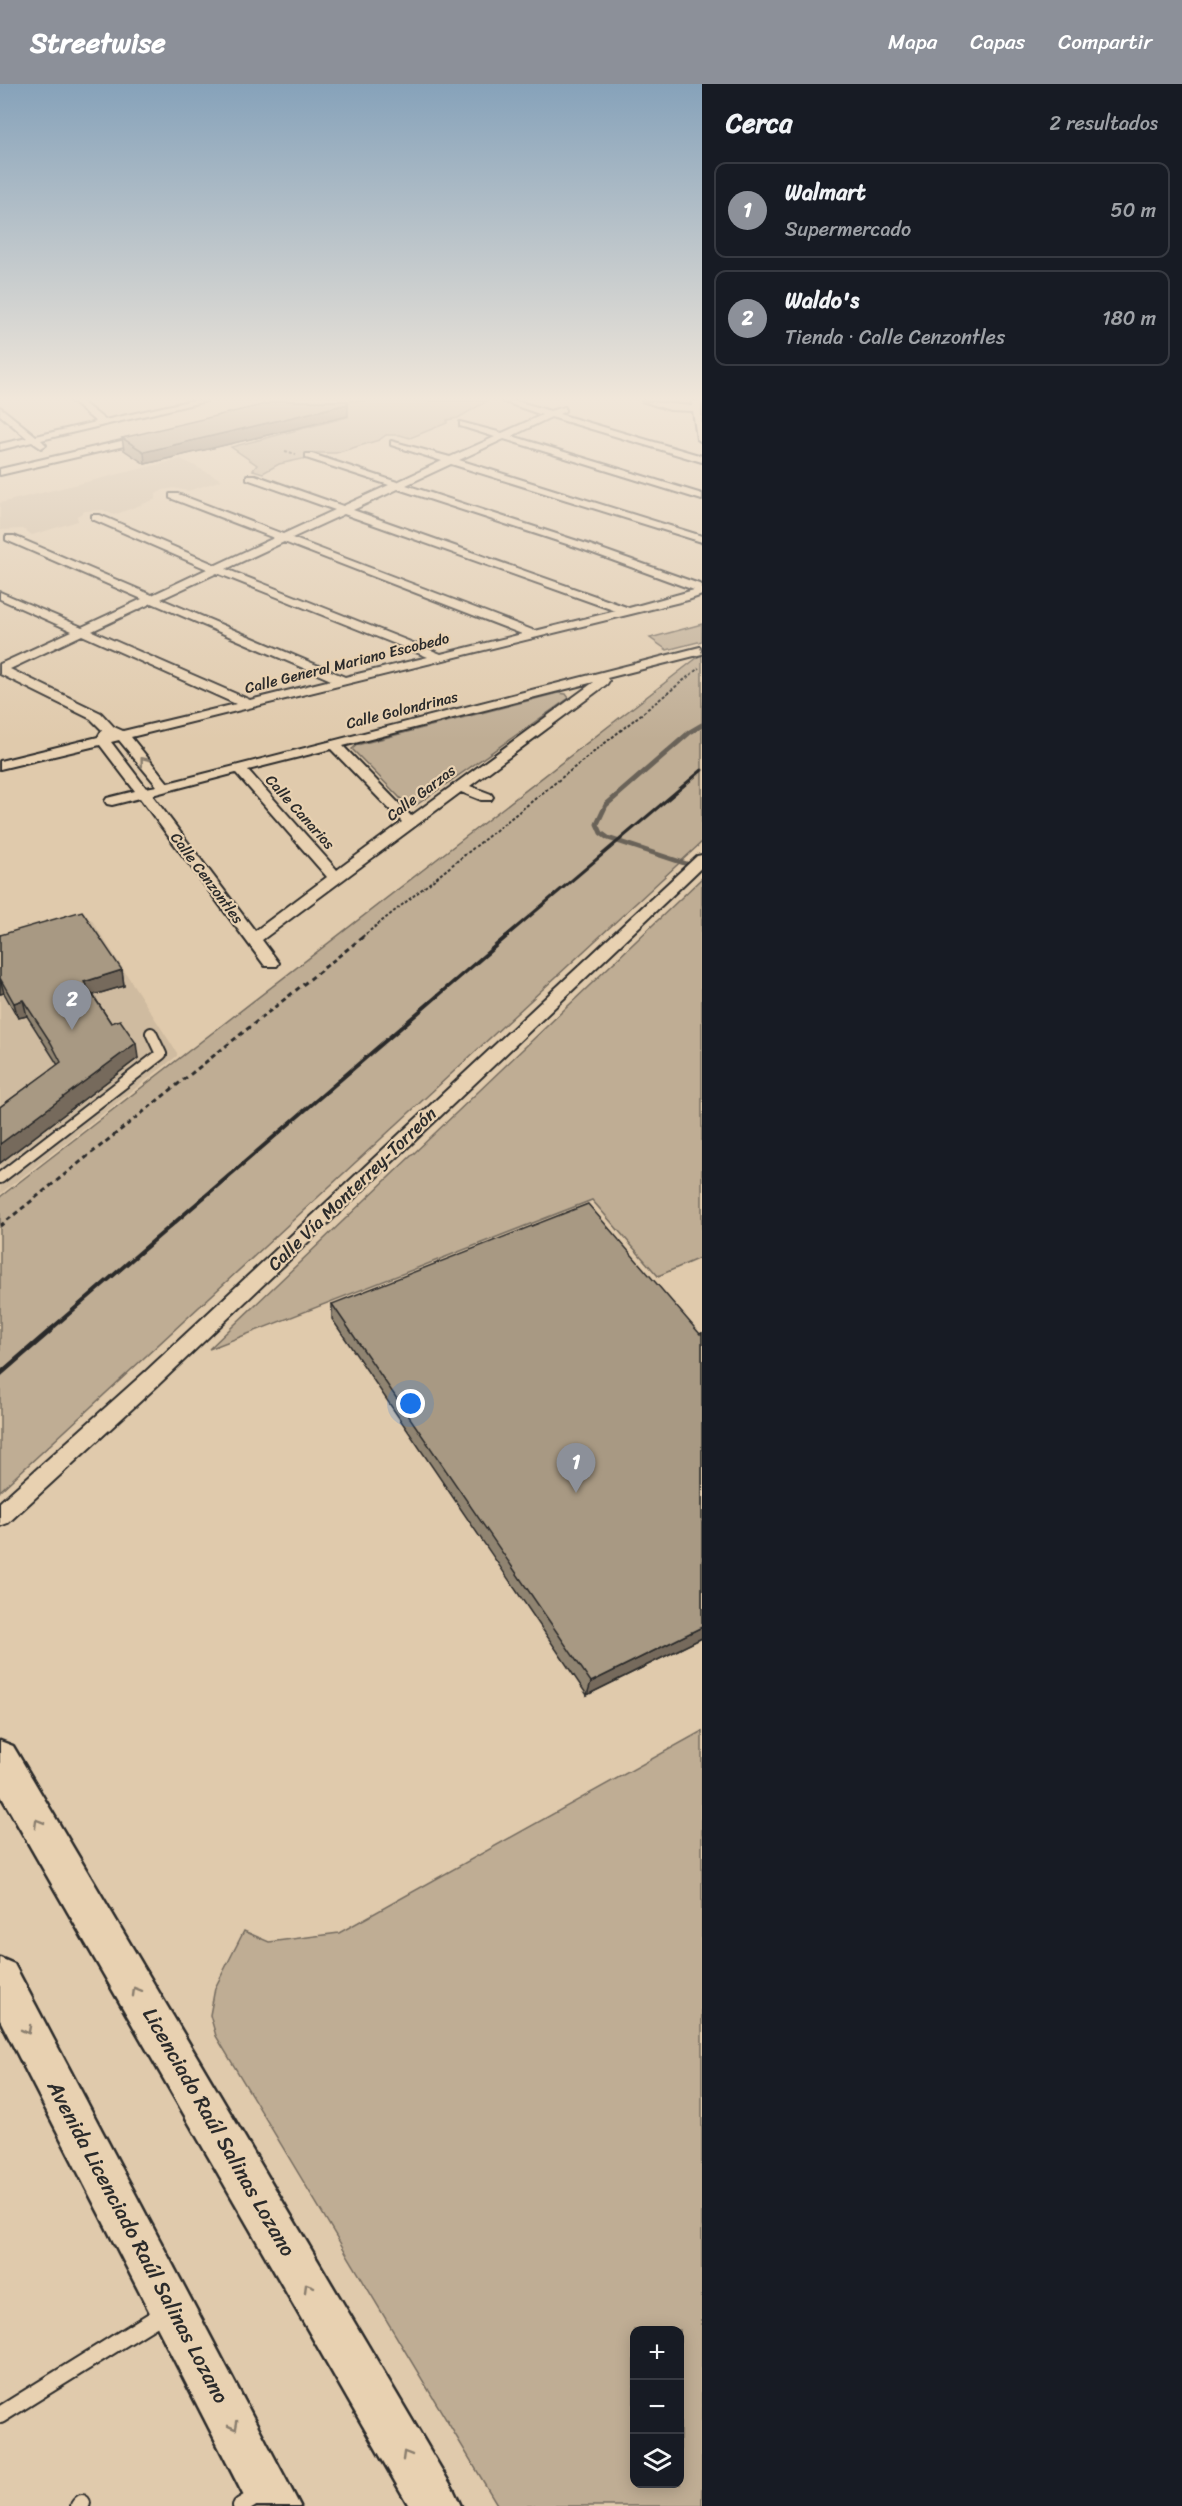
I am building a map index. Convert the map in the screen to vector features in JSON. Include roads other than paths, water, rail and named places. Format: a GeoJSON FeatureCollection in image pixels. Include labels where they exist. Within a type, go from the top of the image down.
{"type":"FeatureCollection","features":[{"type":"Feature","properties":{"kind":"main road","name":"Licenciado Raúl Salinas Lozano"},"geometry":{"type":"LineString","coordinates":[[0,1759],[436,2506]]}},
{"type":"Feature","properties":{"kind":"main road","name":"Avenida Licenciado Raúl Salinas Lozano"},"geometry":{"type":"LineString","coordinates":[[0,1978],[172,2308],[261,2501]]}},
{"type":"Feature","properties":{"kind":"street"},"geometry":{"type":"LineString","coordinates":[[222,514],[533,634]]}},
{"type":"Feature","properties":{"kind":"street"},"geometry":{"type":"LineString","coordinates":[[0,669],[336,514]]}},
{"type":"Feature","properties":{"kind":"street"},"geometry":{"type":"LineString","coordinates":[[356,514],[627,612]]}},
{"type":"Feature","properties":{"kind":"street"},"geometry":{"type":"LineString","coordinates":[[483,514],[702,590]]}},
{"type":"Feature","properties":{"kind":"street"},"geometry":{"type":"LineString","coordinates":[[622,514],[702,539]]}},
{"type":"Feature","properties":{"kind":"street"},"geometry":{"type":"LineString","coordinates":[[96,517],[218,569],[439,657]]}},
{"type":"Feature","properties":{"kind":"street"},"geometry":{"type":"LineString","coordinates":[[10,538],[343,681]]}},
{"type":"Feature","properties":{"kind":"street","name":"Calle General Mariano Escobedo"},"geometry":{"type":"LineString","coordinates":[[122,735],[684,598],[702,590]]}},
{"type":"Feature","properties":{"kind":"street"},"geometry":{"type":"LineString","coordinates":[[0,595],[248,704]]}},
{"type":"Feature","properties":{"kind":"street","name":"Calle Golondrinas"},"geometry":{"type":"LineString","coordinates":[[112,801],[699,651]]}},
{"type":"Feature","properties":{"kind":"street"},"geometry":{"type":"LineString","coordinates":[[0,669],[96,716],[106,735]]}},
{"type":"Feature","properties":{"kind":"street","name":"Calle Garzas"},"geometry":{"type":"LineString","coordinates":[[253,939],[610,675]]}},
{"type":"Feature","properties":{"kind":"street"},"geometry":{"type":"LineString","coordinates":[[0,765],[106,735],[122,735],[165,787]]}},
{"type":"Feature","properties":{"kind":"street","name":"Calle Cenzontles"},"geometry":{"type":"LineString","coordinates":[[106,735],[142,793],[271,963]]}},
{"type":"Feature","properties":{"kind":"street"},"geometry":{"type":"LineString","coordinates":[[334,745],[410,822]]}},
{"type":"Feature","properties":{"kind":"street"},"geometry":{"type":"LineString","coordinates":[[0,750],[19,760]]}},
{"type":"Feature","properties":{"kind":"street","name":"Calle Canarios"},"geometry":{"type":"LineString","coordinates":[[239,769],[336,878]]}},
{"type":"Feature","properties":{"kind":"street"},"geometry":{"type":"LineString","coordinates":[[459,786],[486,797]]}},
{"type":"Feature","properties":{"kind":"street","name":"Calle Vía Monterrey-Torreón"},"geometry":{"type":"LineString","coordinates":[[0,1516],[151,1379],[702,859]]}},
{"type":"Feature","properties":{"kind":"lane"},"geometry":{"type":"LineString","coordinates":[[0,1178],[161,1054],[151,1033]]}},
{"type":"Feature","properties":{"kind":"lane"},"geometry":{"type":"LineString","coordinates":[[0,2415],[172,2308]]}},
{"type":"Feature","properties":{"kind":"waterway"},"geometry":{"type":"LineString","coordinates":[[702,725],[690,732],[606,805],[597,824],[601,833],[608,838],[702,869]]}},
{"type":"Feature","properties":{"kind":"railway"},"geometry":{"type":"LineString","coordinates":[[505,937],[702,770]]}},
{"type":"Feature","properties":{"kind":"railway"},"geometry":{"type":"LineString","coordinates":[[50,1330],[507,936]]}},
{"type":"Feature","properties":{"kind":"railway"},"geometry":{"type":"LineString","coordinates":[[0,1374],[52,1329]]}},
{"type":"Feature","properties":{"kind":"place","name":"Waldo's"},"geometry":{"type":"Point","coordinates":[72,1030]}},
{"type":"Feature","properties":{"kind":"place","name":"Walmart"},"geometry":{"type":"Point","coordinates":[576,1493]}}]}
